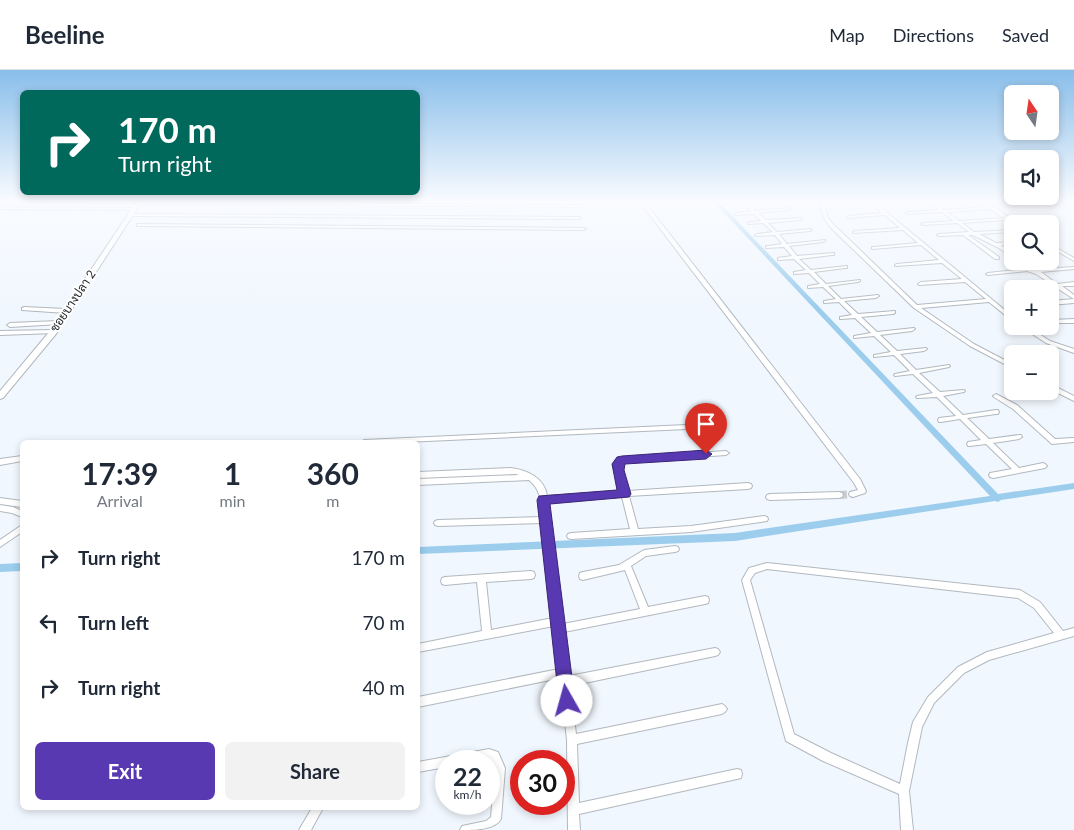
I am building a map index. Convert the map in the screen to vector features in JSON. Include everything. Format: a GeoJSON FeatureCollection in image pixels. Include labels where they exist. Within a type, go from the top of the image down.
{"type":"FeatureCollection","features":[{"type":"Feature","properties":{"kind":"street","name":"ซอยบางปลา 2"},"geometry":{"type":"LineString","coordinates":[[0,396],[4,387],[52,332],[116,236]]}},
{"type":"Feature","properties":{"kind":"street"},"geometry":{"type":"LineString","coordinates":[[668,236],[857,482],[862,491],[853,494]]}},
{"type":"Feature","properties":{"kind":"street"},"geometry":{"type":"LineString","coordinates":[[778,236],[797,258],[1017,470]]}},
{"type":"Feature","properties":{"kind":"street"},"geometry":{"type":"LineString","coordinates":[[843,236],[916,307],[972,345],[1004,362]]}},
{"type":"Feature","properties":{"kind":"street"},"geometry":{"type":"LineString","coordinates":[[912,236],[1004,311]]}},
{"type":"Feature","properties":{"kind":"street"},"geometry":{"type":"LineString","coordinates":[[967,236],[997,258]]}},
{"type":"Feature","properties":{"kind":"street"},"geometry":{"type":"LineString","coordinates":[[980,236],[1004,250]]}},
{"type":"Feature","properties":{"kind":"street"},"geometry":{"type":"LineString","coordinates":[[768,247],[823,241]]}},
{"type":"Feature","properties":{"kind":"street"},"geometry":{"type":"LineString","coordinates":[[995,244],[1004,243]]}},
{"type":"Feature","properties":{"kind":"street"},"geometry":{"type":"LineString","coordinates":[[874,248],[922,244]]}},
{"type":"Feature","properties":{"kind":"street"},"geometry":{"type":"LineString","coordinates":[[1059,251],[1074,260]]}},
{"type":"Feature","properties":{"kind":"street"},"geometry":{"type":"LineString","coordinates":[[1059,253],[1063,253]]}},
{"type":"Feature","properties":{"kind":"street"},"geometry":{"type":"LineString","coordinates":[[780,259],[832,254]]}},
{"type":"Feature","properties":{"kind":"street"},"geometry":{"type":"LineString","coordinates":[[897,265],[943,261]]}},
{"type":"Feature","properties":{"kind":"street"},"geometry":{"type":"LineString","coordinates":[[796,273],[845,267]]}},
{"type":"Feature","properties":{"kind":"street"},"geometry":{"type":"LineString","coordinates":[[1039,272],[1074,268]]}},
{"type":"Feature","properties":{"kind":"street"},"geometry":{"type":"LineString","coordinates":[[988,274],[1020,270]]}},
{"type":"Feature","properties":{"kind":"street"},"geometry":{"type":"LineString","coordinates":[[1032,270],[1039,272],[1050,280]]}},
{"type":"Feature","properties":{"kind":"street"},"geometry":{"type":"LineString","coordinates":[[921,284],[966,280]]}},
{"type":"Feature","properties":{"kind":"street"},"geometry":{"type":"LineString","coordinates":[[810,287],[858,281]]}},
{"type":"Feature","properties":{"kind":"street"},"geometry":{"type":"LineString","coordinates":[[1059,285],[1074,284]]}},
{"type":"Feature","properties":{"kind":"street"},"geometry":{"type":"LineString","coordinates":[[1059,287],[1074,299]]}},
{"type":"Feature","properties":{"kind":"street"},"geometry":{"type":"LineString","coordinates":[[826,302],[876,296]]}},
{"type":"Feature","properties":{"kind":"street"},"geometry":{"type":"LineString","coordinates":[[1059,302],[1074,299]]}},
{"type":"Feature","properties":{"kind":"street"},"geometry":{"type":"LineString","coordinates":[[916,307],[990,300]]}},
{"type":"Feature","properties":{"kind":"street"},"geometry":{"type":"LineString","coordinates":[[24,309],[66,311]]}},
{"type":"Feature","properties":{"kind":"street"},"geometry":{"type":"LineString","coordinates":[[842,318],[893,312]]}},
{"type":"Feature","properties":{"kind":"street"},"geometry":{"type":"LineString","coordinates":[[1059,322],[1074,321]]}},
{"type":"Feature","properties":{"kind":"street"},"geometry":{"type":"LineString","coordinates":[[10,325],[58,323]]}},
{"type":"Feature","properties":{"kind":"street"},"geometry":{"type":"LineString","coordinates":[[856,337],[912,329]]}},
{"type":"Feature","properties":{"kind":"street"},"geometry":{"type":"LineString","coordinates":[[0,333],[52,332]]}},
{"type":"Feature","properties":{"kind":"street"},"geometry":{"type":"LineString","coordinates":[[1037,335],[1048,342],[1074,351]]}},
{"type":"Feature","properties":{"kind":"street"},"geometry":{"type":"LineString","coordinates":[[876,356],[924,349]]}},
{"type":"Feature","properties":{"kind":"street"},"geometry":{"type":"LineString","coordinates":[[897,375],[947,366]]}},
{"type":"Feature","properties":{"kind":"street"},"geometry":{"type":"LineString","coordinates":[[1059,390],[1074,398]]}},
{"type":"Feature","properties":{"kind":"street"},"geometry":{"type":"LineString","coordinates":[[919,397],[962,391]]}},
{"type":"Feature","properties":{"kind":"street"},"geometry":{"type":"LineString","coordinates":[[996,396],[1015,407],[1054,442],[1074,440]]}},
{"type":"Feature","properties":{"kind":"street"},"geometry":{"type":"LineString","coordinates":[[941,420],[996,412]]}},
{"type":"Feature","properties":{"kind":"street"},"geometry":{"type":"LineString","coordinates":[[407,440],[708,426]]}},
{"type":"Feature","properties":{"kind":"street"},"geometry":{"type":"LineString","coordinates":[[970,444],[1019,437]]}},
{"type":"Feature","properties":{"kind":"street"},"geometry":{"type":"LineString","coordinates":[[635,533],[618,470],[618,464],[622,460],[726,454]]}},
{"type":"Feature","properties":{"kind":"street"},"geometry":{"type":"LineString","coordinates":[[0,462],[20,459]]}},
{"type":"Feature","properties":{"kind":"street"},"geometry":{"type":"LineString","coordinates":[[993,475],[1043,466]]}},
{"type":"Feature","properties":{"kind":"street"},"geometry":{"type":"LineString","coordinates":[[420,479],[532,477],[539,484],[544,500],[572,750]]}},
{"type":"Feature","properties":{"kind":"street"},"geometry":{"type":"LineString","coordinates":[[544,500],[748,486]]}},
{"type":"Feature","properties":{"kind":"street"},"geometry":{"type":"LineString","coordinates":[[770,497],[839,495]]}},
{"type":"Feature","properties":{"kind":"street"},"geometry":{"type":"LineString","coordinates":[[0,501],[20,504]]}},
{"type":"Feature","properties":{"kind":"street"},"geometry":{"type":"LineString","coordinates":[[0,508],[20,513]]}},
{"type":"Feature","properties":{"kind":"street"},"geometry":{"type":"LineString","coordinates":[[572,536],[691,529],[764,518]]}},
{"type":"Feature","properties":{"kind":"street"},"geometry":{"type":"LineString","coordinates":[[438,523],[546,520]]}},
{"type":"Feature","properties":{"kind":"street"},"geometry":{"type":"LineString","coordinates":[[0,544],[20,529]]}},
{"type":"Feature","properties":{"kind":"street"},"geometry":{"type":"LineString","coordinates":[[583,576],[612,571],[627,565],[644,553],[675,549]]}},
{"type":"Feature","properties":{"kind":"street"},"geometry":{"type":"LineString","coordinates":[[627,565],[646,612]]}},
{"type":"Feature","properties":{"kind":"street"},"geometry":{"type":"LineString","coordinates":[[904,791],[827,757],[790,736],[746,580],[752,570],[767,566],[1020,594],[1037,605],[1061,635]]}},
{"type":"Feature","properties":{"kind":"street"},"geometry":{"type":"LineString","coordinates":[[445,581],[531,575]]}},
{"type":"Feature","properties":{"kind":"street"},"geometry":{"type":"LineString","coordinates":[[481,578],[488,634]]}},
{"type":"Feature","properties":{"kind":"street"},"geometry":{"type":"LineString","coordinates":[[420,648],[488,634],[646,612],[705,600]]}},
{"type":"Feature","properties":{"kind":"street"},"geometry":{"type":"LineString","coordinates":[[907,830],[904,791],[910,758],[917,726],[931,700],[961,670],[987,656],[1074,632]]}},
{"type":"Feature","properties":{"kind":"street"},"geometry":{"type":"LineString","coordinates":[[420,702],[715,652]]}},
{"type":"Feature","properties":{"kind":"street"},"geometry":{"type":"LineString","coordinates":[[572,740],[722,709]]}},
{"type":"Feature","properties":{"kind":"street"},"geometry":{"type":"LineString","coordinates":[[420,767],[435,764]]}},
{"type":"Feature","properties":{"kind":"street"},"geometry":{"type":"LineString","coordinates":[[575,809],[738,774]]}},
{"type":"Feature","properties":{"kind":"street"},"geometry":{"type":"LineString","coordinates":[[305,830],[317,810]]}},
{"type":"Feature","properties":{"kind":"street"},"geometry":{"type":"LineString","coordinates":[[466,830],[487,826],[493,823],[496,815]]}},
{"type":"Feature","properties":{"kind":"street"},"geometry":{"type":"LineString","coordinates":[[574,830],[575,815]]}},
{"type":"Feature","properties":{"kind":"waterway"},"geometry":{"type":"LineString","coordinates":[[749,236],[997,498]]}},
{"type":"Feature","properties":{"kind":"waterway"},"geometry":{"type":"LineString","coordinates":[[997,498],[1074,486]]}},
{"type":"Feature","properties":{"kind":"waterway"},"geometry":{"type":"LineString","coordinates":[[420,551],[735,537],[997,498]]}},
{"type":"Feature","properties":{"kind":"waterway"},"geometry":{"type":"LineString","coordinates":[[0,568],[20,567]]}},
{"type":"Feature","properties":{"kind":"tunnel"},"geometry":{"type":"LineString","coordinates":[[839,495],[853,494]]}},
{"type":"Feature","properties":{"kind":"route"},"geometry":{"type":"LineString","coordinates":[[567,701],[544,500],[624,494],[618,470],[618,464],[622,460],[706,454]]}}]}
